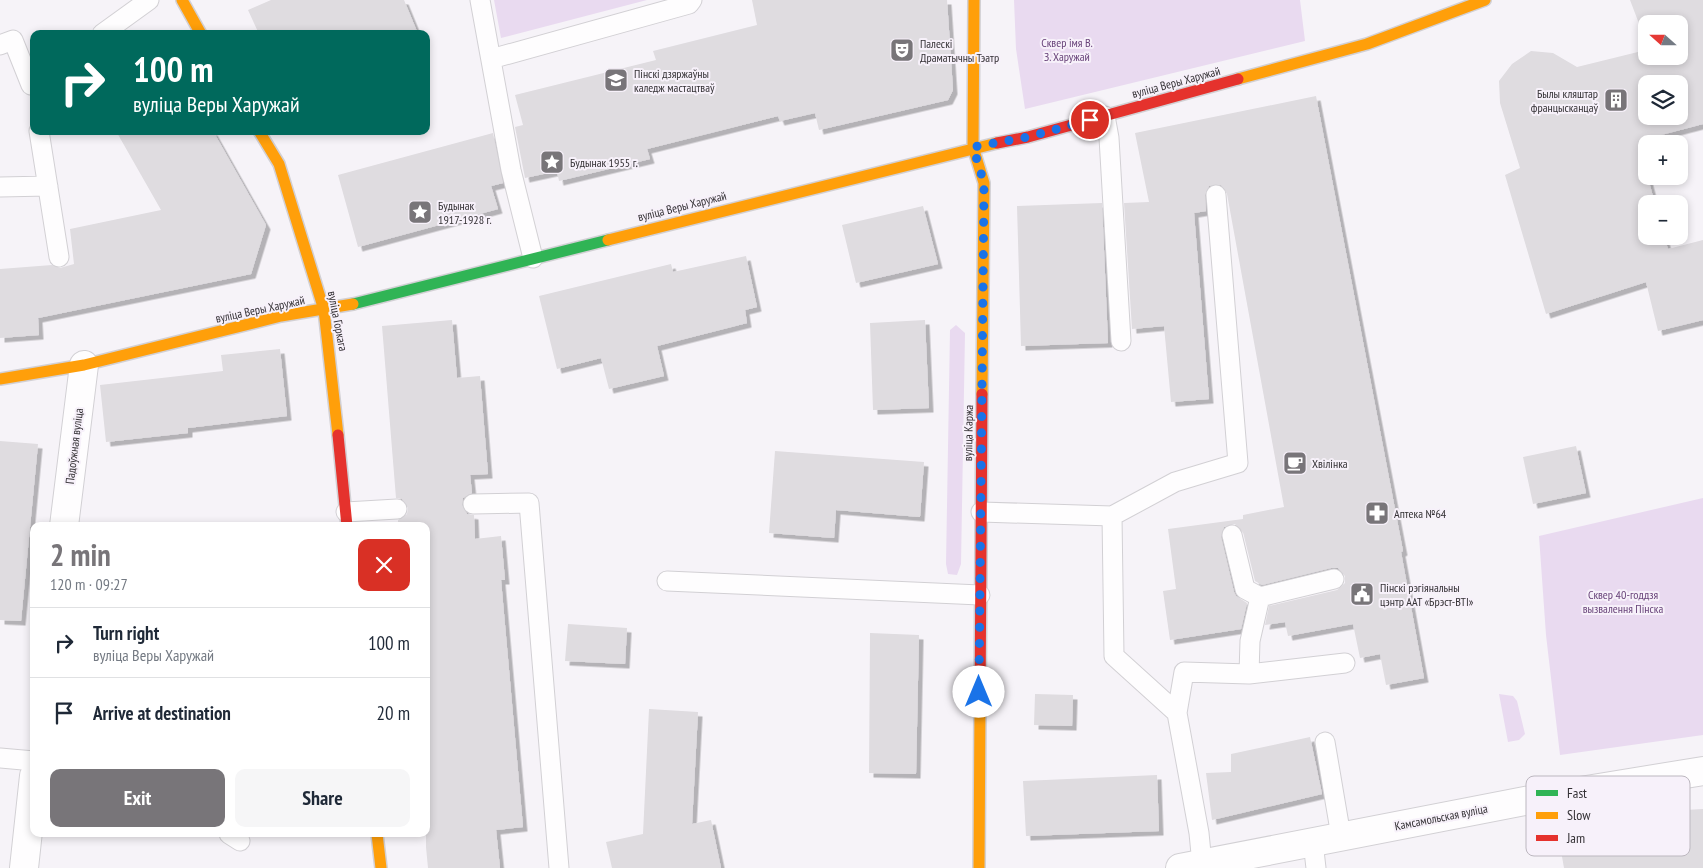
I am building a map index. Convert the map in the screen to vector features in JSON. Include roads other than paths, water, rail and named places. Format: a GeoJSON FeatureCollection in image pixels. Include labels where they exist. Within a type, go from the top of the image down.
{"type":"FeatureCollection","features":[{"type":"Feature","properties":{"kind":"street"},"geometry":{"type":"LineString","coordinates":[[182,0],[200,30]]}},
{"type":"Feature","properties":{"kind":"street","name":"вуліца Каржа"},"geometry":{"type":"LineString","coordinates":[[974,0],[973,147],[984,183],[978,868]]}},
{"type":"Feature","properties":{"kind":"street","name":"вуліца Веры Харужай"},"geometry":{"type":"LineString","coordinates":[[0,379],[84,365],[281,316],[324,310],[973,147],[1028,137],[1367,44],[1485,0]]}},
{"type":"Feature","properties":{"kind":"street","name":"вуліца Горкага"},"geometry":{"type":"LineString","coordinates":[[261,135],[279,164],[324,310],[330,349],[347,519]]}},
{"type":"Feature","properties":{"kind":"street","name":"Падоўжная вуліца"},"geometry":{"type":"LineString","coordinates":[[64,522],[84,365]]}},
{"type":"Feature","properties":{"kind":"street","name":"Камсамольская вуліца"},"geometry":{"type":"LineString","coordinates":[[1672,776],[1703,771]]}},
{"type":"Feature","properties":{"kind":"street","name":"Камсамольская вуліца"},"geometry":{"type":"LineString","coordinates":[[1191,866],[1314,855],[1341,836],[1526,801]]}},
{"type":"Feature","properties":{"kind":"street"},"geometry":{"type":"LineString","coordinates":[[24,868],[30,822]]}},
{"type":"Feature","properties":{"kind":"street"},"geometry":{"type":"LineString","coordinates":[[378,837],[381,868]]}},
{"type":"Feature","properties":{"kind":"lane"},"geometry":{"type":"LineString","coordinates":[[108,30],[149,0]]}},
{"type":"Feature","properties":{"kind":"lane"},"geometry":{"type":"LineString","coordinates":[[480,0],[510,170],[533,258]]}},
{"type":"Feature","properties":{"kind":"lane"},"geometry":{"type":"LineString","coordinates":[[491,59],[689,4],[692,0]]}},
{"type":"Feature","properties":{"kind":"lane"},"geometry":{"type":"LineString","coordinates":[[0,45],[13,40],[30,82]]}},
{"type":"Feature","properties":{"kind":"lane"},"geometry":{"type":"LineString","coordinates":[[1105,116],[1109,138],[1122,341]]}},
{"type":"Feature","properties":{"kind":"lane"},"geometry":{"type":"LineString","coordinates":[[40,135],[59,257]]}},
{"type":"Feature","properties":{"kind":"lane"},"geometry":{"type":"LineString","coordinates":[[0,186],[48,186]]}},
{"type":"Feature","properties":{"kind":"lane"},"geometry":{"type":"LineString","coordinates":[[981,512],[1112,516],[1175,482],[1238,463],[1216,195]]}},
{"type":"Feature","properties":{"kind":"lane"},"geometry":{"type":"LineString","coordinates":[[473,504],[529,503],[560,868]]}},
{"type":"Feature","properties":{"kind":"lane"},"geometry":{"type":"LineString","coordinates":[[347,519],[397,509]]}},
{"type":"Feature","properties":{"kind":"lane"},"geometry":{"type":"LineString","coordinates":[[1112,516],[1114,656],[1177,712]]}},
{"type":"Feature","properties":{"kind":"lane"},"geometry":{"type":"LineString","coordinates":[[1232,535],[1245,589],[1260,597],[1334,579]]}},
{"type":"Feature","properties":{"kind":"lane"},"geometry":{"type":"LineString","coordinates":[[667,581],[980,595]]}},
{"type":"Feature","properties":{"kind":"lane"},"geometry":{"type":"LineString","coordinates":[[1249,674],[1250,640],[1260,597]]}},
{"type":"Feature","properties":{"kind":"lane"},"geometry":{"type":"LineString","coordinates":[[1191,866],[1199,833],[1177,712],[1184,672],[1249,674],[1345,663]]}},
{"type":"Feature","properties":{"kind":"lane"},"geometry":{"type":"LineString","coordinates":[[1325,742],[1341,836]]}},
{"type":"Feature","properties":{"kind":"lane"},"geometry":{"type":"LineString","coordinates":[[0,758],[30,761]]}},
{"type":"Feature","properties":{"kind":"place","name":"Палескі Драматычны Тэатр"},"geometry":{"type":"Point","coordinates":[902,50]}},
{"type":"Feature","properties":{"kind":"place","name":"Пінскі дзяржаўны каледж мастацтваў"},"geometry":{"type":"Point","coordinates":[616,80]}},
{"type":"Feature","properties":{"kind":"place","name":"Былы кляштар францысканцаў"},"geometry":{"type":"Point","coordinates":[1616,100]}},
{"type":"Feature","properties":{"kind":"place","name":"Будынак 1955 г."},"geometry":{"type":"Point","coordinates":[552,162]}},
{"type":"Feature","properties":{"kind":"place","name":"Будынак 1917-1928 г."},"geometry":{"type":"Point","coordinates":[420,212]}},
{"type":"Feature","properties":{"kind":"place","name":"Хвілінка"},"geometry":{"type":"Point","coordinates":[1295,463]}},
{"type":"Feature","properties":{"kind":"place","name":"Аптека №64"},"geometry":{"type":"Point","coordinates":[1377,513]}},
{"type":"Feature","properties":{"kind":"place","name":"Пінскі рэгіянальны цэнтр ААТ «Брэст-ВТІ»"},"geometry":{"type":"Point","coordinates":[1362,594]}},
{"type":"Feature","properties":{"kind":"park label","name":"Сквер імя В. З. Харужай"},"geometry":{"type":"Point","coordinates":[1067,49]}},
{"type":"Feature","properties":{"kind":"park label","name":"Сквер 40-годдзя вызвалення Пінска"},"geometry":{"type":"Point","coordinates":[1623,601]}}]}
